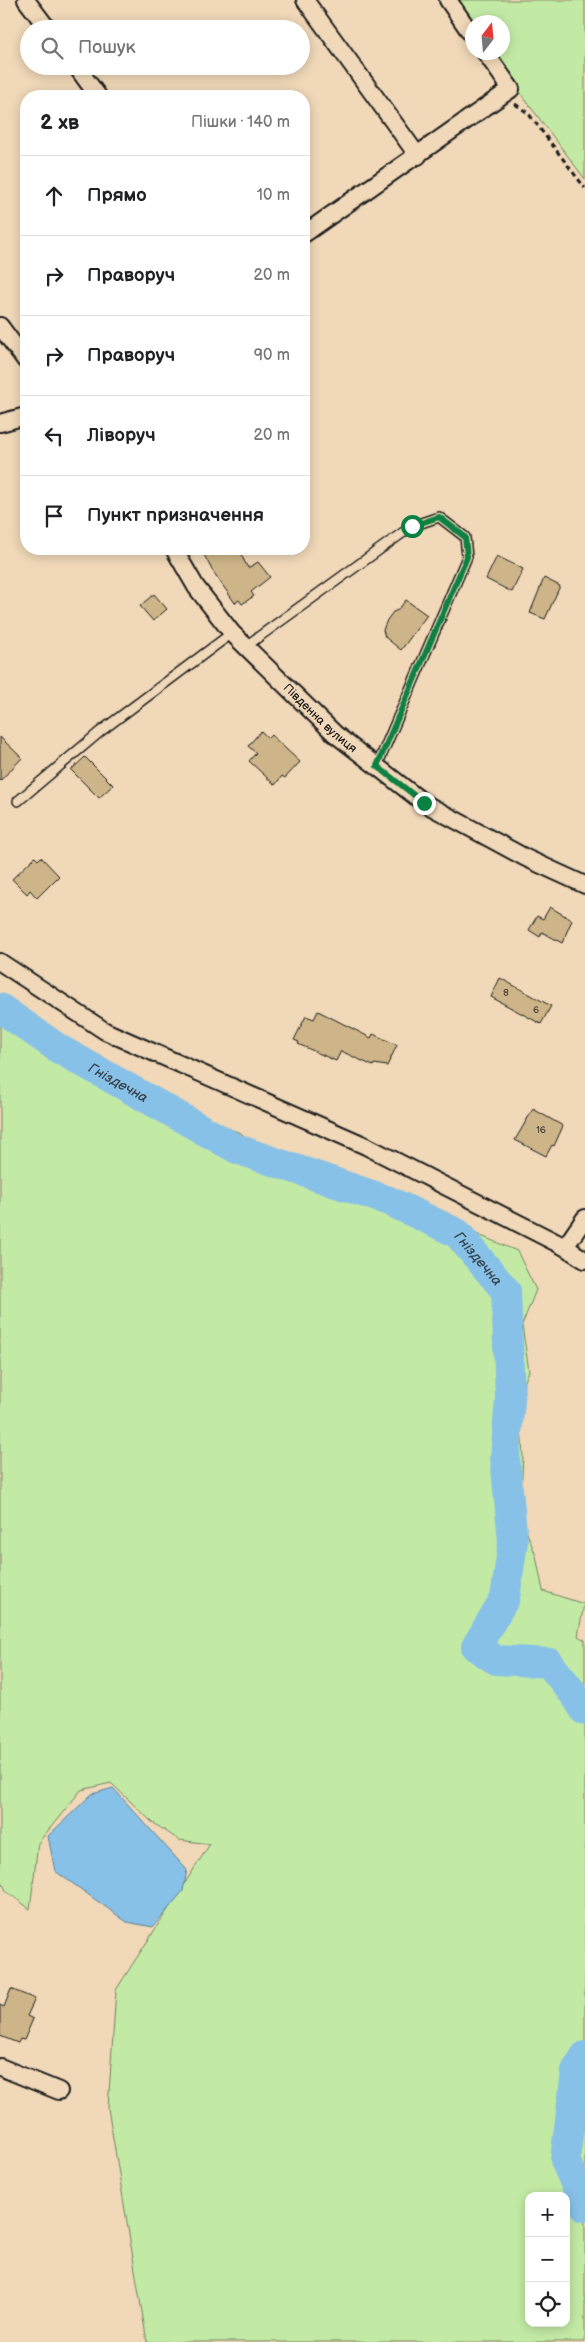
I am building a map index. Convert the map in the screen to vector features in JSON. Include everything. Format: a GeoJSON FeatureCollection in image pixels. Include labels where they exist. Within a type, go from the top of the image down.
{"type":"FeatureCollection","features":[{"type":"Feature","properties":{"kind":"street"},"geometry":{"type":"LineString","coordinates":[[26,0],[41,20]]}},
{"type":"Feature","properties":{"kind":"street"},"geometry":{"type":"LineString","coordinates":[[305,0],[418,156]]}},
{"type":"Feature","properties":{"kind":"street"},"geometry":{"type":"LineString","coordinates":[[448,0],[465,25]]}},
{"type":"Feature","properties":{"kind":"street"},"geometry":{"type":"LineString","coordinates":[[310,230],[511,89],[491,60]]}},
{"type":"Feature","properties":{"kind":"street"},"geometry":{"type":"LineString","coordinates":[[83,75],[94,90]]}},
{"type":"Feature","properties":{"kind":"street"},"geometry":{"type":"LineString","coordinates":[[0,326],[20,353]]}},
{"type":"Feature","properties":{"kind":"street"},"geometry":{"type":"LineString","coordinates":[[0,423],[20,418]]}},
{"type":"Feature","properties":{"kind":"street","name":"Південна вулиця"},"geometry":{"type":"LineString","coordinates":[[178,555],[196,586],[232,633],[335,734],[424,803],[526,858],[585,885]]}},
{"type":"Feature","properties":{"kind":"street"},"geometry":{"type":"LineString","coordinates":[[0,962],[105,1031],[366,1146],[565,1247],[585,1260]]}},
{"type":"Feature","properties":{"kind":"street"},"geometry":{"type":"LineString","coordinates":[[565,1247],[585,1218]]}},
{"type":"Feature","properties":{"kind":"street"},"geometry":{"type":"LineString","coordinates":[[0,2068],[59,2091]]}},
{"type":"Feature","properties":{"kind":"lane"},"geometry":{"type":"LineString","coordinates":[[246,646],[412,526],[439,517],[465,537],[467,557],[377,766]]}},
{"type":"Feature","properties":{"kind":"lane"},"geometry":{"type":"LineString","coordinates":[[18,801],[101,731],[232,633]]}},
{"type":"Feature","properties":{"kind":"path"},"geometry":{"type":"LineString","coordinates":[[502,96],[528,113],[585,188]]}},
{"type":"Feature","properties":{"kind":"green space"},"geometry":{"type":"Polygon","coordinates":[[[451,0],[585,0],[585,179],[495,60],[510,60],[510,15],[465,15],[451,0]]]}},
{"type":"Feature","properties":{"kind":"green space"},"geometry":{"type":"Polygon","coordinates":[[[0,1024],[118,1096],[162,1116],[208,1121],[241,1133],[276,1166],[314,1177],[337,1173],[375,1208],[419,1210],[517,1251],[536,1290],[522,1325],[529,1371],[519,1396],[523,1456],[520,1515],[536,1556],[543,1591],[584,1604],[578,1636],[585,1640],[585,2342],[147,2342],[108,2108],[116,1990],[210,1844],[179,1840],[152,1822],[111,1783],[81,1790],[38,1843],[30,1909],[6,1891],[0,1876],[0,1024]]]}},
{"type":"Feature","properties":{"kind":"water"},"geometry":{"type":"Polygon","coordinates":[[[113,1788],[187,1870],[183,1891],[153,1927],[127,1922],[55,1871],[48,1836],[92,1794],[113,1788]]]}},
{"type":"Feature","properties":{"kind":"building"},"geometry":{"type":"Polygon","coordinates":[[[204,555],[241,555],[248,568],[258,562],[270,577],[251,592],[254,596],[242,604],[239,600],[235,603],[212,570],[204,555]]]}},
{"type":"Feature","properties":{"kind":"building"},"geometry":{"type":"Polygon","coordinates":[[[497,556],[523,569],[512,592],[486,579],[497,556]]]}},
{"type":"Feature","properties":{"kind":"building"},"geometry":{"type":"Polygon","coordinates":[[[544,578],[560,586],[545,619],[530,613],[544,578]]]}},
{"type":"Feature","properties":{"kind":"building"},"geometry":{"type":"Polygon","coordinates":[[[154,594],[167,609],[153,621],[140,606],[154,594]]]}},
{"type":"Feature","properties":{"kind":"building"},"geometry":{"type":"Polygon","coordinates":[[[406,600],[427,615],[401,650],[385,637],[383,630],[393,612],[398,610],[406,600]]]}},
{"type":"Feature","properties":{"kind":"building"},"geometry":{"type":"Polygon","coordinates":[[[261,731],[268,738],[271,735],[300,762],[285,778],[282,776],[275,785],[249,761],[256,753],[248,746],[261,731]]]}},
{"type":"Feature","properties":{"kind":"building"},"geometry":{"type":"Polygon","coordinates":[[[0,737],[22,758],[0,781],[0,737]]]}},
{"type":"Feature","properties":{"kind":"building"},"geometry":{"type":"Polygon","coordinates":[[[85,757],[113,785],[99,798],[71,770],[85,757]]]}},
{"type":"Feature","properties":{"kind":"building"},"geometry":{"type":"Polygon","coordinates":[[[35,857],[38,860],[41,857],[59,876],[37,898],[30,890],[27,894],[12,879],[35,857]]]}},
{"type":"Feature","properties":{"kind":"building"},"geometry":{"type":"Polygon","coordinates":[[[550,907],[572,920],[562,943],[542,932],[540,937],[529,930],[537,916],[543,919],[550,907]]]}},
{"type":"Feature","properties":{"kind":"building"},"geometry":{"type":"Polygon","coordinates":[[[500,978],[551,1006],[541,1024],[491,997],[500,978]]]}},
{"type":"Feature","properties":{"kind":"building"},"geometry":{"type":"Polygon","coordinates":[[[318,1011],[371,1038],[373,1034],[397,1045],[387,1066],[374,1064],[373,1066],[341,1051],[336,1061],[298,1044],[299,1042],[294,1040],[306,1016],[314,1019],[318,1011]]]}},
{"type":"Feature","properties":{"kind":"building"},"geometry":{"type":"Polygon","coordinates":[[[533,1109],[563,1126],[554,1146],[552,1145],[546,1156],[515,1140],[533,1109]]]}},
{"type":"Feature","properties":{"kind":"building"},"geometry":{"type":"Polygon","coordinates":[[[11,1989],[35,1999],[27,2016],[33,2019],[24,2040],[20,2039],[18,2043],[0,2036],[0,2005],[4,2007],[11,1989]]]}},
{"type":"Feature","properties":{"kind":"waterway","name":"Гніздечна"},"geometry":{"type":"LineString","coordinates":[[0,1008],[59,1049],[237,1149],[389,1201],[457,1233],[506,1291],[510,1399],[505,1458],[513,1542],[505,1598],[476,1647],[496,1660],[549,1663],[585,1711]]}},
{"type":"Feature","properties":{"kind":"waterway","name":"Гніздечна"},"geometry":{"type":"LineString","coordinates":[[585,2056],[576,2071],[565,2160],[585,2207]]}},
{"type":"Feature","properties":{"kind":"route"},"geometry":{"type":"LineString","coordinates":[[412,526],[439,517],[465,537],[467,557],[377,766],[424,803]]}}]}
